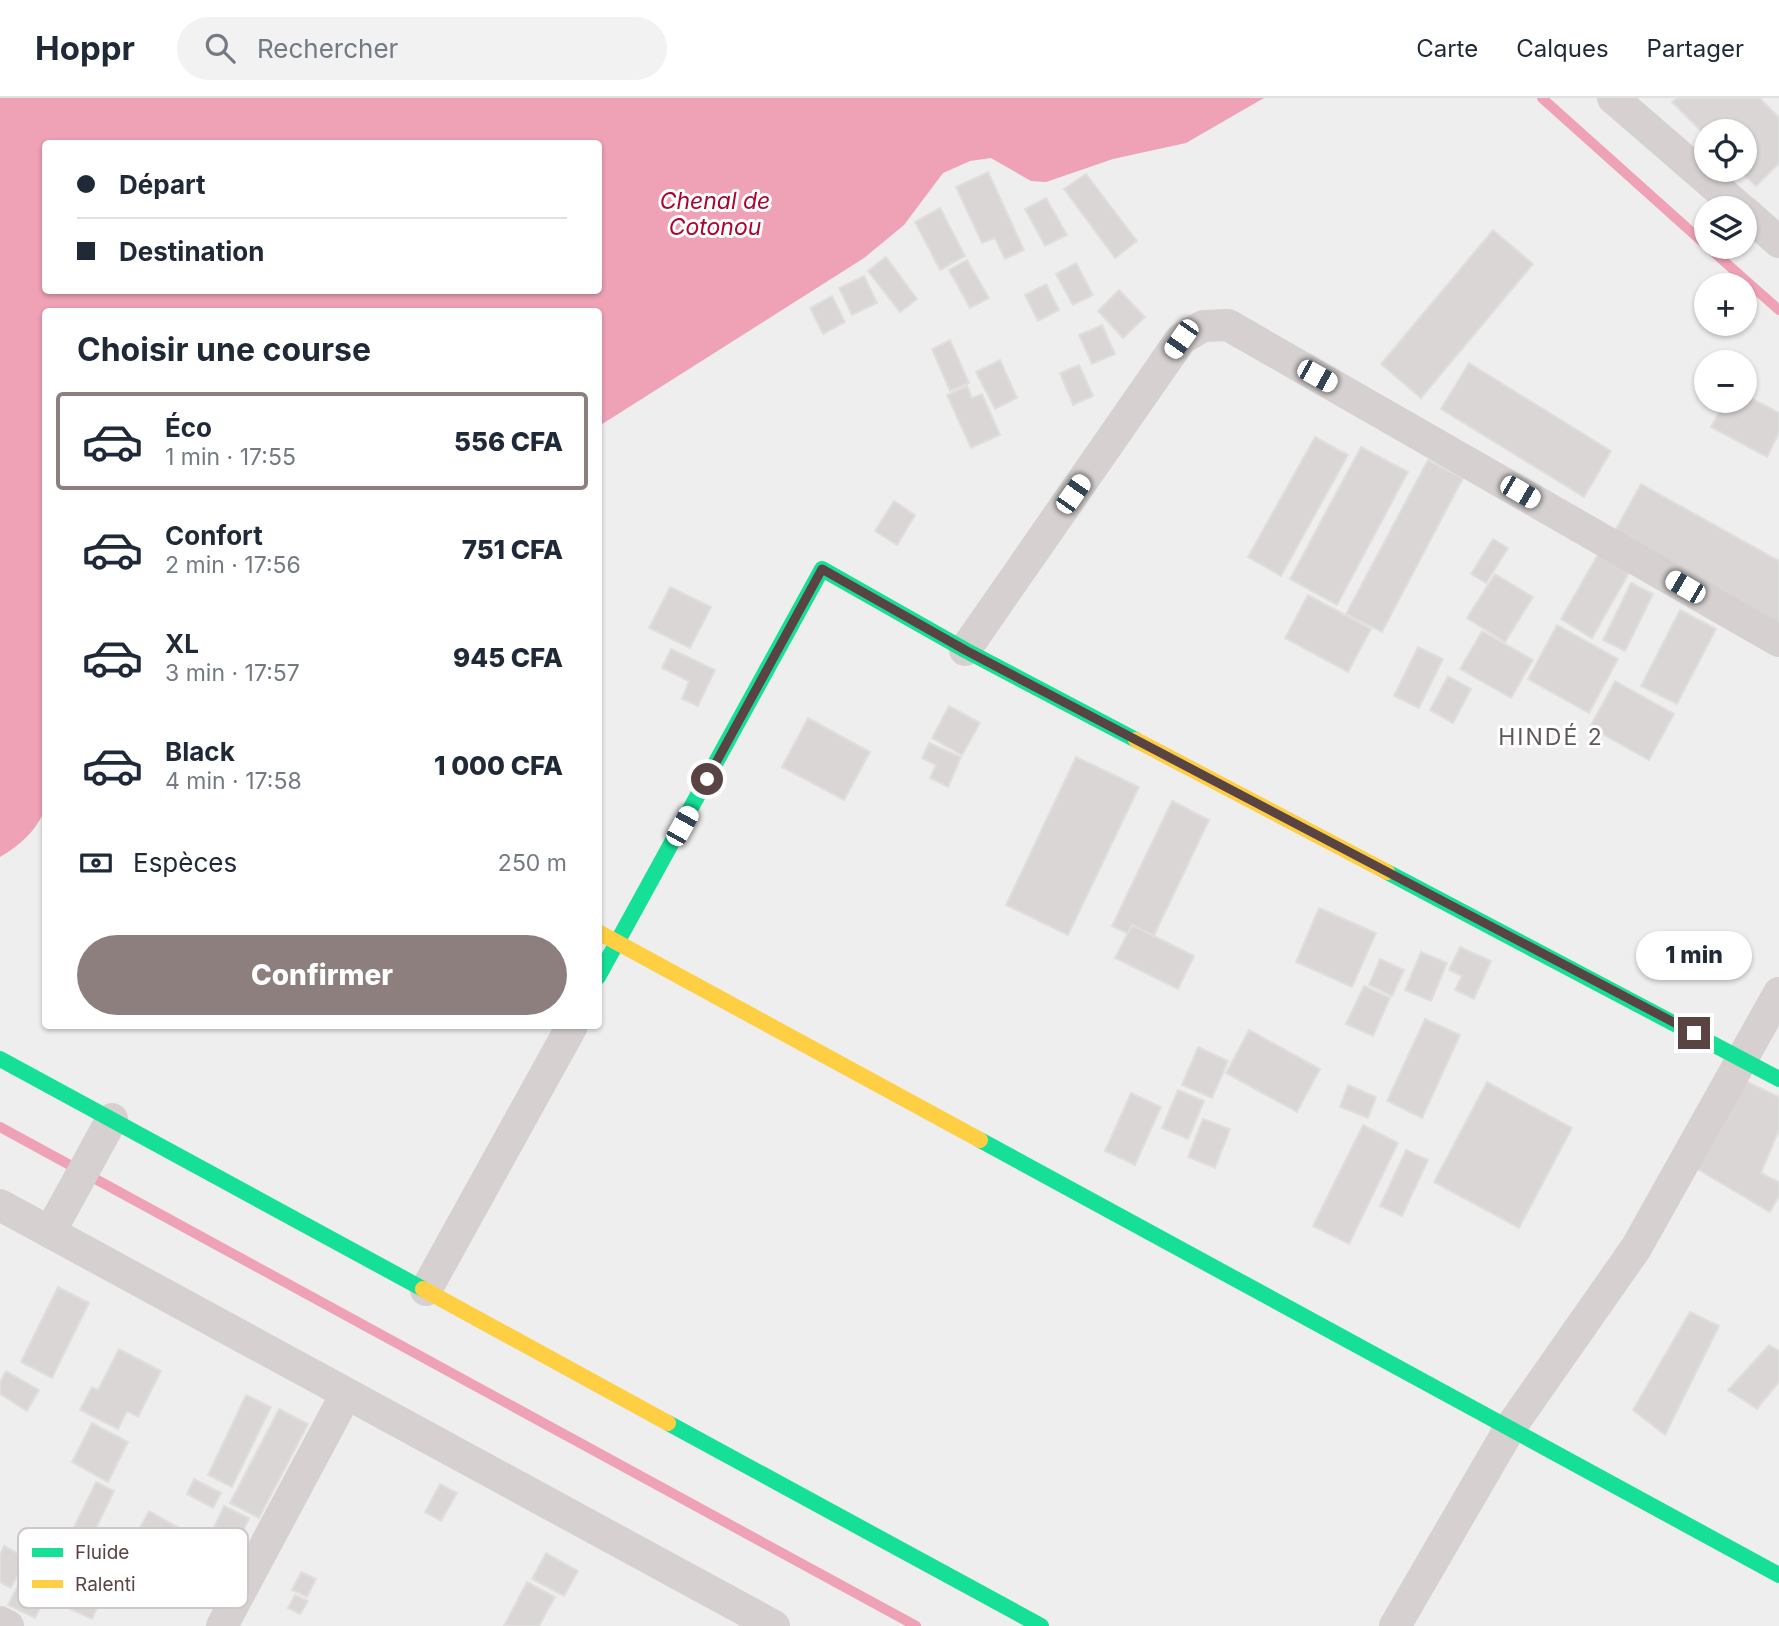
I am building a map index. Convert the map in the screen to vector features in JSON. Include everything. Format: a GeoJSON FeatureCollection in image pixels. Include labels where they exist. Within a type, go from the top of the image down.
{"type":"FeatureCollection","features":[{"type":"Feature","properties":{"kind":"street"},"geometry":{"type":"LineString","coordinates":[[1613,98],[1726,196]]}},
{"type":"Feature","properties":{"kind":"street"},"geometry":{"type":"LineString","coordinates":[[1757,223],[1779,242]]}},
{"type":"Feature","properties":{"kind":"street"},"geometry":{"type":"LineString","coordinates":[[965,650],[1181,339],[1203,326],[1228,325],[1779,641]]}},
{"type":"Feature","properties":{"kind":"street"},"geometry":{"type":"LineString","coordinates":[[602,970],[822,569],[965,650],[1779,1079]]}},
{"type":"Feature","properties":{"kind":"street"},"geometry":{"type":"LineString","coordinates":[[602,934],[1779,1575]]}},
{"type":"Feature","properties":{"kind":"street"},"geometry":{"type":"LineString","coordinates":[[1395,1626],[1510,1428],[1636,1248],[1779,993]]}},
{"type":"Feature","properties":{"kind":"street"},"geometry":{"type":"LineString","coordinates":[[426,1290],[570,1029]]}},
{"type":"Feature","properties":{"kind":"street"},"geometry":{"type":"LineString","coordinates":[[0,1059],[105,1133],[426,1290],[1041,1626]]}},
{"type":"Feature","properties":{"kind":"street"},"geometry":{"type":"LineString","coordinates":[[50,1232],[105,1133]]}},
{"type":"Feature","properties":{"kind":"street"},"geometry":{"type":"LineString","coordinates":[[0,1205],[774,1626]]}},
{"type":"Feature","properties":{"kind":"street"},"geometry":{"type":"LineString","coordinates":[[248,1577],[346,1394]]}},
{"type":"Feature","properties":{"kind":"street"},"geometry":{"type":"LineString","coordinates":[[222,1626],[232,1608]]}},
{"type":"Feature","properties":{"kind":"street"},"geometry":{"type":"LineString","coordinates":[[0,1622],[8,1626]]}},
{"type":"Feature","properties":{"kind":"water","name":"Chenal de Cotonou"},"geometry":{"type":"Polygon","coordinates":[[[0,98],[1264,98],[1186,143],[1113,159],[1046,182],[1031,181],[991,158],[970,161],[943,173],[904,225],[864,258],[602,424],[602,308],[42,308],[42,816],[37,825],[14,848],[0,857],[0,98]]]}},
{"type":"Feature","properties":{"kind":"building"},"geometry":{"type":"Polygon","coordinates":[[[1677,98],[1760,98],[1779,118],[1779,163],[1756,186],[1752,182],[1757,182],[1757,119],[1694,119],[1694,124],[1672,102],[1677,98]]]}},
{"type":"Feature","properties":{"kind":"building"},"geometry":{"type":"Polygon","coordinates":[[[988,172],[1024,250],[1005,259],[995,238],[982,243],[956,187],[988,172]]]}},
{"type":"Feature","properties":{"kind":"building"},"geometry":{"type":"Polygon","coordinates":[[[1086,174],[1137,241],[1115,258],[1064,189],[1086,174]]]}},
{"type":"Feature","properties":{"kind":"building"},"geometry":{"type":"Polygon","coordinates":[[[1046,198],[1067,235],[1045,246],[1025,209],[1046,198]]]}},
{"type":"Feature","properties":{"kind":"building"},"geometry":{"type":"Polygon","coordinates":[[[940,208],[965,256],[940,270],[915,222],[940,208]]]}},
{"type":"Feature","properties":{"kind":"building"},"geometry":{"type":"Polygon","coordinates":[[[1493,230],[1533,264],[1421,398],[1381,364],[1493,230]]]}},
{"type":"Feature","properties":{"kind":"building"},"geometry":{"type":"Polygon","coordinates":[[[886,257],[917,299],[900,312],[868,271],[886,257]]]}},
{"type":"Feature","properties":{"kind":"building"},"geometry":{"type":"Polygon","coordinates":[[[967,260],[989,298],[970,308],[949,270],[967,260]]]}},
{"type":"Feature","properties":{"kind":"building"},"geometry":{"type":"Polygon","coordinates":[[[1076,263],[1093,295],[1073,305],[1056,274],[1076,263]]]}},
{"type":"Feature","properties":{"kind":"building"},"geometry":{"type":"Polygon","coordinates":[[[864,276],[877,303],[852,315],[839,288],[864,276]]]}},
{"type":"Feature","properties":{"kind":"building"},"geometry":{"type":"Polygon","coordinates":[[[1046,284],[1059,310],[1038,321],[1025,295],[1046,284]]]}},
{"type":"Feature","properties":{"kind":"building"},"geometry":{"type":"Polygon","coordinates":[[[1119,290],[1145,317],[1123,338],[1098,311],[1119,290]]]}},
{"type":"Feature","properties":{"kind":"building"},"geometry":{"type":"Polygon","coordinates":[[[832,296],[845,322],[823,334],[810,308],[832,296]]]}},
{"type":"Feature","properties":{"kind":"building"},"geometry":{"type":"Polygon","coordinates":[[[1102,325],[1115,354],[1092,364],[1079,335],[1102,325]]]}},
{"type":"Feature","properties":{"kind":"building"},"geometry":{"type":"Polygon","coordinates":[[[950,340],[969,383],[950,391],[932,349],[950,340]]]}},
{"type":"Feature","properties":{"kind":"building"},"geometry":{"type":"Polygon","coordinates":[[[1000,360],[1017,398],[995,409],[976,372],[1000,360]]]}},
{"type":"Feature","properties":{"kind":"building"},"geometry":{"type":"Polygon","coordinates":[[[1469,363],[1611,451],[1584,497],[1441,409],[1469,363]]]}},
{"type":"Feature","properties":{"kind":"building"},"geometry":{"type":"Polygon","coordinates":[[[1079,365],[1093,396],[1073,405],[1060,373],[1079,365]]]}},
{"type":"Feature","properties":{"kind":"building"},"geometry":{"type":"Polygon","coordinates":[[[967,386],[972,398],[982,394],[1000,435],[971,448],[947,395],[967,386]]]}},
{"type":"Feature","properties":{"kind":"building"},"geometry":{"type":"Polygon","coordinates":[[[1757,401],[1779,413],[1779,433],[1767,457],[1711,427],[1719,413],[1757,413],[1757,401]]]}},
{"type":"Feature","properties":{"kind":"building"},"geometry":{"type":"Polygon","coordinates":[[[1315,437],[1348,455],[1281,576],[1248,557],[1315,437]]]}},
{"type":"Feature","properties":{"kind":"building"},"geometry":{"type":"Polygon","coordinates":[[[1361,447],[1408,472],[1337,605],[1290,579],[1361,447]]]}},
{"type":"Feature","properties":{"kind":"building"},"geometry":{"type":"Polygon","coordinates":[[[1428,460],[1463,478],[1382,632],[1346,614],[1428,460]]]}},
{"type":"Feature","properties":{"kind":"building"},"geometry":{"type":"Polygon","coordinates":[[[1641,484],[1779,561],[1779,626],[1614,533],[1641,484]]]}},
{"type":"Feature","properties":{"kind":"building"},"geometry":{"type":"Polygon","coordinates":[[[894,501],[915,515],[897,545],[875,531],[894,501]]]}},
{"type":"Feature","properties":{"kind":"building"},"geometry":{"type":"Polygon","coordinates":[[[1493,539],[1508,548],[1486,583],[1471,574],[1493,539]]]}},
{"type":"Feature","properties":{"kind":"building"},"geometry":{"type":"Polygon","coordinates":[[[1600,551],[1631,569],[1592,638],[1561,619],[1600,551]]]}},
{"type":"Feature","properties":{"kind":"building"},"geometry":{"type":"Polygon","coordinates":[[[1495,574],[1533,597],[1505,642],[1467,618],[1495,574]]]}},
{"type":"Feature","properties":{"kind":"building"},"geometry":{"type":"Polygon","coordinates":[[[1631,583],[1653,594],[1625,651],[1603,640],[1631,583]]]}},
{"type":"Feature","properties":{"kind":"building"},"geometry":{"type":"Polygon","coordinates":[[[670,587],[711,607],[690,648],[649,628],[670,587]]]}},
{"type":"Feature","properties":{"kind":"building"},"geometry":{"type":"Polygon","coordinates":[[[1308,595],[1371,629],[1348,672],[1285,638],[1308,595]]]}},
{"type":"Feature","properties":{"kind":"building"},"geometry":{"type":"Polygon","coordinates":[[[1680,610],[1716,629],[1677,704],[1641,686],[1680,610]]]}},
{"type":"Feature","properties":{"kind":"building"},"geometry":{"type":"Polygon","coordinates":[[[1557,625],[1618,659],[1589,713],[1528,679],[1557,625]]]}},
{"type":"Feature","properties":{"kind":"building"},"geometry":{"type":"Polygon","coordinates":[[[1482,631],[1533,660],[1511,698],[1460,669],[1482,631]]]}},
{"type":"Feature","properties":{"kind":"building"},"geometry":{"type":"Polygon","coordinates":[[[1418,647],[1443,659],[1419,708],[1394,696],[1418,647]]]}},
{"type":"Feature","properties":{"kind":"building"},"geometry":{"type":"Polygon","coordinates":[[[671,649],[715,670],[698,706],[682,699],[689,681],[662,668],[671,649]]]}},
{"type":"Feature","properties":{"kind":"building"},"geometry":{"type":"Polygon","coordinates":[[[1448,676],[1471,689],[1453,723],[1430,710],[1448,676]]]}},
{"type":"Feature","properties":{"kind":"building"},"geometry":{"type":"Polygon","coordinates":[[[1615,681],[1674,714],[1649,760],[1590,727],[1615,681]]]}},
{"type":"Feature","properties":{"kind":"building"},"geometry":{"type":"Polygon","coordinates":[[[949,706],[980,723],[962,755],[932,738],[949,706]]]}},
{"type":"Feature","properties":{"kind":"building"},"geometry":{"type":"Polygon","coordinates":[[[808,718],[870,752],[844,800],[782,767],[808,718]]]}},
{"type":"Feature","properties":{"kind":"building"},"geometry":{"type":"Polygon","coordinates":[[[929,743],[961,757],[948,787],[930,778],[936,765],[922,758],[929,743]]]}},
{"type":"Feature","properties":{"kind":"building"},"geometry":{"type":"Polygon","coordinates":[[[1076,757],[1139,787],[1068,935],[1006,905],[1076,757]]]}},
{"type":"Feature","properties":{"kind":"building"},"geometry":{"type":"Polygon","coordinates":[[[1172,801],[1209,820],[1150,944],[1112,926],[1172,801]]]}},
{"type":"Feature","properties":{"kind":"building"},"geometry":{"type":"Polygon","coordinates":[[[1319,908],[1376,933],[1352,987],[1296,962],[1319,908]]]}},
{"type":"Feature","properties":{"kind":"building"},"geometry":{"type":"Polygon","coordinates":[[[1132,925],[1194,956],[1178,989],[1115,958],[1132,925]]]}},
{"type":"Feature","properties":{"kind":"building"},"geometry":{"type":"Polygon","coordinates":[[[1460,947],[1491,961],[1474,999],[1455,990],[1462,976],[1449,970],[1460,947]]]}},
{"type":"Feature","properties":{"kind":"building"},"geometry":{"type":"Polygon","coordinates":[[[1421,952],[1447,963],[1431,1001],[1405,990],[1421,952]]]}},
{"type":"Feature","properties":{"kind":"building"},"geometry":{"type":"Polygon","coordinates":[[[1380,959],[1404,970],[1392,996],[1369,985],[1380,959]]]}},
{"type":"Feature","properties":{"kind":"building"},"geometry":{"type":"Polygon","coordinates":[[[1364,986],[1390,998],[1373,1036],[1346,1024],[1364,986]]]}},
{"type":"Feature","properties":{"kind":"building"},"geometry":{"type":"Polygon","coordinates":[[[1425,1019],[1460,1035],[1422,1118],[1387,1101],[1425,1019]]]}},
{"type":"Feature","properties":{"kind":"building"},"geometry":{"type":"Polygon","coordinates":[[[1249,1030],[1320,1069],[1297,1112],[1226,1073],[1249,1030]]]}},
{"type":"Feature","properties":{"kind":"building"},"geometry":{"type":"Polygon","coordinates":[[[1198,1047],[1228,1061],[1212,1098],[1182,1085],[1198,1047]]]}},
{"type":"Feature","properties":{"kind":"building"},"geometry":{"type":"Polygon","coordinates":[[[1733,1075],[1779,1097],[1779,1130],[1761,1173],[1779,1182],[1779,1196],[1770,1212],[1694,1167],[1733,1075]]]}},
{"type":"Feature","properties":{"kind":"building"},"geometry":{"type":"Polygon","coordinates":[[[1487,1082],[1572,1128],[1519,1228],[1434,1182],[1487,1082]]]}},
{"type":"Feature","properties":{"kind":"building"},"geometry":{"type":"Polygon","coordinates":[[[1348,1085],[1376,1097],[1368,1118],[1340,1107],[1348,1085]]]}},
{"type":"Feature","properties":{"kind":"building"},"geometry":{"type":"Polygon","coordinates":[[[1178,1090],[1204,1101],[1188,1139],[1162,1128],[1178,1090]]]}},
{"type":"Feature","properties":{"kind":"building"},"geometry":{"type":"Polygon","coordinates":[[[1131,1093],[1161,1107],[1135,1165],[1105,1151],[1131,1093]]]}},
{"type":"Feature","properties":{"kind":"building"},"geometry":{"type":"Polygon","coordinates":[[[1203,1119],[1230,1129],[1215,1168],[1188,1157],[1203,1119]]]}},
{"type":"Feature","properties":{"kind":"building"},"geometry":{"type":"Polygon","coordinates":[[[1363,1125],[1398,1143],[1349,1244],[1313,1226],[1363,1125]]]}},
{"type":"Feature","properties":{"kind":"building"},"geometry":{"type":"Polygon","coordinates":[[[1406,1150],[1428,1160],[1402,1216],[1380,1206],[1406,1150]]]}},
{"type":"Feature","properties":{"kind":"building"},"geometry":{"type":"Polygon","coordinates":[[[58,1287],[89,1303],[52,1378],[21,1362],[58,1287]]]}},
{"type":"Feature","properties":{"kind":"building"},"geometry":{"type":"Polygon","coordinates":[[[1690,1312],[1719,1326],[1665,1435],[1633,1410],[1690,1312]]]}},
{"type":"Feature","properties":{"kind":"building"},"geometry":{"type":"Polygon","coordinates":[[[1769,1345],[1779,1351],[1779,1382],[1757,1409],[1728,1390],[1769,1345]]]}},
{"type":"Feature","properties":{"kind":"building"},"geometry":{"type":"Polygon","coordinates":[[[119,1349],[161,1371],[138,1417],[127,1411],[118,1429],[80,1410],[92,1387],[98,1390],[119,1349]]]}},
{"type":"Feature","properties":{"kind":"building"},"geometry":{"type":"Polygon","coordinates":[[[6,1371],[39,1390],[27,1411],[0,1394],[0,1382],[6,1371]]]}},
{"type":"Feature","properties":{"kind":"building"},"geometry":{"type":"Polygon","coordinates":[[[246,1395],[271,1407],[232,1487],[208,1475],[246,1395]]]}},
{"type":"Feature","properties":{"kind":"building"},"geometry":{"type":"Polygon","coordinates":[[[279,1409],[308,1424],[259,1518],[230,1503],[279,1409]]]}},
{"type":"Feature","properties":{"kind":"building"},"geometry":{"type":"Polygon","coordinates":[[[92,1423],[128,1442],[108,1482],[72,1462],[92,1423]]]}},
{"type":"Feature","properties":{"kind":"building"},"geometry":{"type":"Polygon","coordinates":[[[194,1479],[221,1493],[213,1508],[187,1494],[194,1479]]]}},
{"type":"Feature","properties":{"kind":"building"},"geometry":{"type":"Polygon","coordinates":[[[96,1482],[114,1491],[96,1528],[74,1528],[96,1482]]]}},
{"type":"Feature","properties":{"kind":"building"},"geometry":{"type":"Polygon","coordinates":[[[440,1484],[457,1493],[441,1521],[425,1512],[440,1484]]]}},
{"type":"Feature","properties":{"kind":"building"},"geometry":{"type":"Polygon","coordinates":[[[224,1506],[249,1518],[244,1528],[214,1528],[224,1506]]]}},
{"type":"Feature","properties":{"kind":"building"},"geometry":{"type":"Polygon","coordinates":[[[149,1511],[179,1528],[140,1528],[149,1511]]]}},
{"type":"Feature","properties":{"kind":"building"},"geometry":{"type":"Polygon","coordinates":[[[4,1546],[18,1553],[18,1575],[11,1588],[0,1582],[0,1555],[4,1546]]]}},
{"type":"Feature","properties":{"kind":"building"},"geometry":{"type":"Polygon","coordinates":[[[546,1553],[578,1571],[564,1596],[532,1579],[546,1553]]]}},
{"type":"Feature","properties":{"kind":"building"},"geometry":{"type":"Polygon","coordinates":[[[301,1572],[316,1579],[307,1597],[292,1590],[301,1572]]]}},
{"type":"Feature","properties":{"kind":"building"},"geometry":{"type":"Polygon","coordinates":[[[527,1582],[555,1597],[539,1626],[504,1626],[527,1582]]]}},
{"type":"Feature","properties":{"kind":"building"},"geometry":{"type":"Polygon","coordinates":[[[18,1585],[18,1608],[40,1608],[35,1618],[8,1605],[18,1585]]]}},
{"type":"Feature","properties":{"kind":"building"},"geometry":{"type":"Polygon","coordinates":[[[295,1595],[308,1601],[300,1614],[288,1608],[295,1595]]]}},
{"type":"Feature","properties":{"kind":"building"},"geometry":{"type":"Polygon","coordinates":[[[70,1608],[97,1608],[92,1619],[70,1608]]]}},
{"type":"Feature","properties":{"kind":"waterway"},"geometry":{"type":"LineString","coordinates":[[1542,98],[1694,234]]}},
{"type":"Feature","properties":{"kind":"waterway"},"geometry":{"type":"LineString","coordinates":[[1722,259],[1779,310]]}},
{"type":"Feature","properties":{"kind":"waterway"},"geometry":{"type":"LineString","coordinates":[[0,1127],[916,1626]]}},
{"type":"Feature","properties":{"kind":"traffic: fast"},"geometry":{"type":"LineString","coordinates":[[602,970],[822,569],[965,650],[1136,740]]}},
{"type":"Feature","properties":{"kind":"traffic: fast"},"geometry":{"type":"LineString","coordinates":[[1387,872],[1779,1079]]}},
{"type":"Feature","properties":{"kind":"traffic: fast"},"geometry":{"type":"LineString","coordinates":[[0,1059],[423,1289]]}},
{"type":"Feature","properties":{"kind":"traffic: fast"},"geometry":{"type":"LineString","coordinates":[[980,1140],[1779,1575]]}},
{"type":"Feature","properties":{"kind":"traffic: fast"},"geometry":{"type":"LineString","coordinates":[[668,1423],[1041,1626]]}},
{"type":"Feature","properties":{"kind":"traffic: slow"},"geometry":{"type":"LineString","coordinates":[[1136,740],[1387,872]]}},
{"type":"Feature","properties":{"kind":"traffic: slow"},"geometry":{"type":"LineString","coordinates":[[602,934],[980,1140]]}},
{"type":"Feature","properties":{"kind":"traffic: slow"},"geometry":{"type":"LineString","coordinates":[[423,1289],[668,1423]]}},
{"type":"Feature","properties":{"kind":"district","name":"HINDÉ 2"},"geometry":{"type":"Point","coordinates":[1551,737]}},
{"type":"Feature","properties":{"kind":"route"},"geometry":{"type":"LineString","coordinates":[[707,779],[822,569],[965,650],[1694,1033]]}}]}
